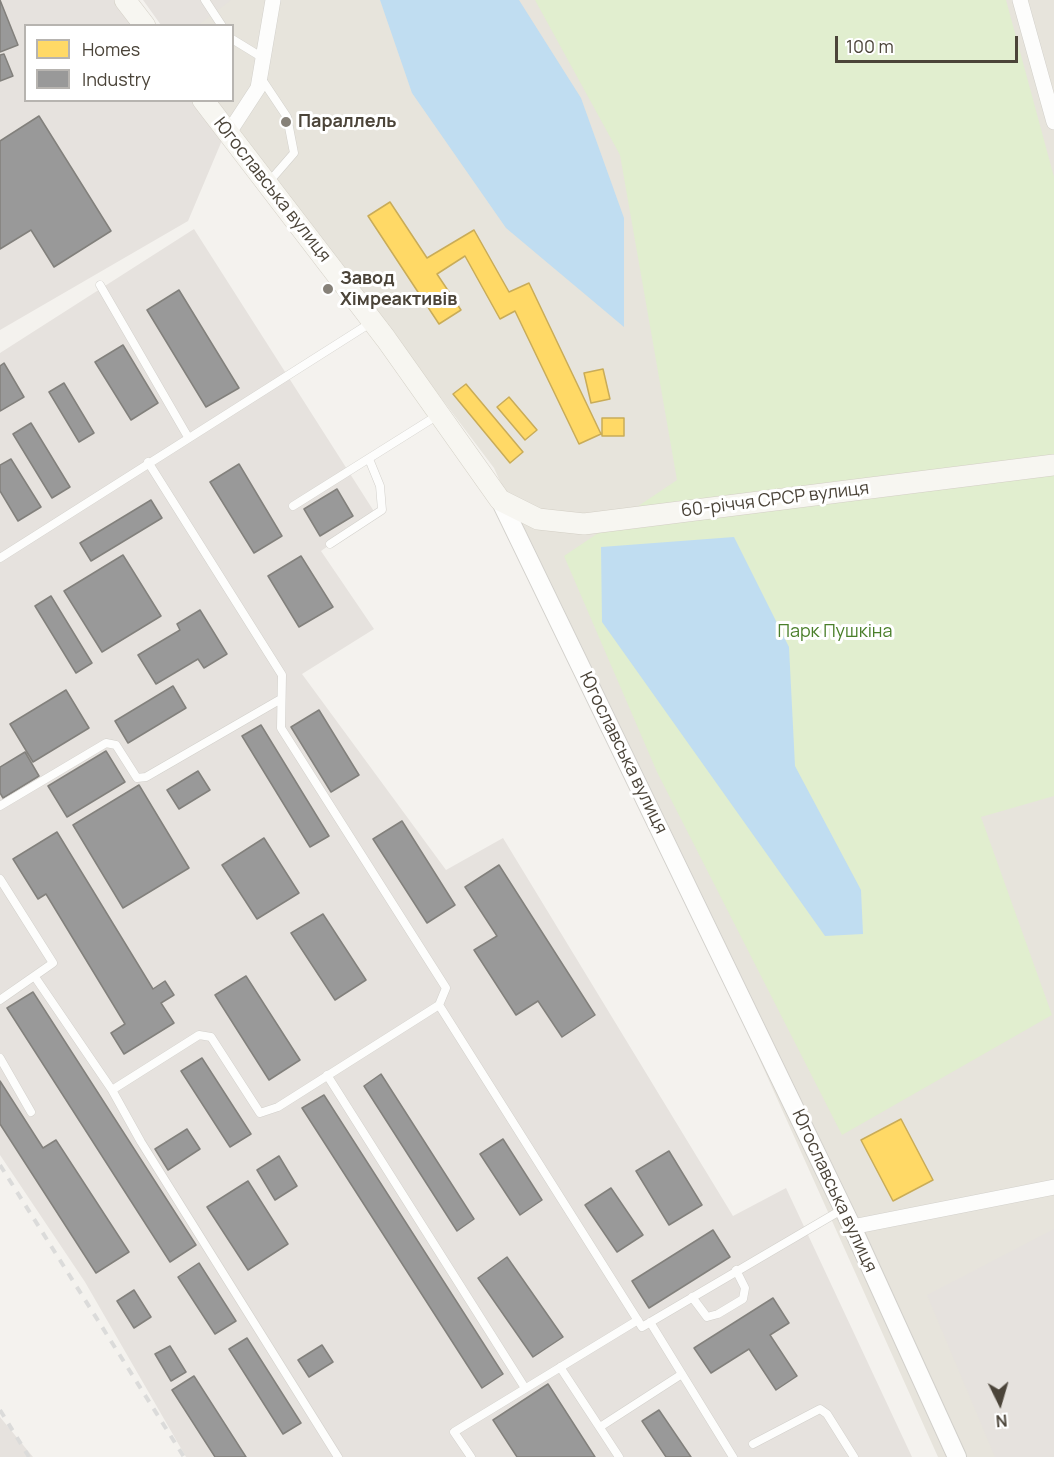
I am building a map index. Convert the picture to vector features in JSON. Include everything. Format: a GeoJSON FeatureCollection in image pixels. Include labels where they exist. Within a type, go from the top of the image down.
{"type":"FeatureCollection","features":[{"type":"Feature","properties":{"kind":"main road"},"geometry":{"type":"LineString","coordinates":[[125,0],[143,24]]}},
{"type":"Feature","properties":{"kind":"main road","name":"Югославська вулиця"},"geometry":{"type":"LineString","coordinates":[[204,102],[373,322],[501,500]]}},
{"type":"Feature","properties":{"kind":"main road","name":"60-річчя СРСР вулиця"},"geometry":{"type":"LineString","coordinates":[[501,500],[538,519],[584,524],[1054,465]]}},
{"type":"Feature","properties":{"kind":"street"},"geometry":{"type":"LineString","coordinates":[[228,134],[252,101],[261,78],[273,0]]}},
{"type":"Feature","properties":{"kind":"street"},"geometry":{"type":"LineString","coordinates":[[1020,0],[1054,122]]}},
{"type":"Feature","properties":{"kind":"street","name":"Югославська вулиця"},"geometry":{"type":"LineString","coordinates":[[501,500],[852,1227],[957,1457]]}},
{"type":"Feature","properties":{"kind":"street"},"geometry":{"type":"LineString","coordinates":[[852,1227],[1054,1187]]}},
{"type":"Feature","properties":{"kind":"lane"},"geometry":{"type":"LineString","coordinates":[[205,0],[221,24]]}},
{"type":"Feature","properties":{"kind":"lane"},"geometry":{"type":"LineString","coordinates":[[234,40],[263,57]]}},
{"type":"Feature","properties":{"kind":"lane"},"geometry":{"type":"LineString","coordinates":[[261,78],[288,117],[294,153],[267,184]]}},
{"type":"Feature","properties":{"kind":"lane"},"geometry":{"type":"LineString","coordinates":[[100,285],[188,437]]}},
{"type":"Feature","properties":{"kind":"lane"},"geometry":{"type":"LineString","coordinates":[[0,558],[147,462],[373,322]]}},
{"type":"Feature","properties":{"kind":"lane"},"geometry":{"type":"LineString","coordinates":[[293,506],[440,414]]}},
{"type":"Feature","properties":{"kind":"lane"},"geometry":{"type":"LineString","coordinates":[[330,544],[382,510],[381,486],[369,459]]}},
{"type":"Feature","properties":{"kind":"lane"},"geometry":{"type":"LineString","coordinates":[[112,1090],[199,1035],[211,1037],[261,1113],[278,1107],[439,1005],[446,988],[280,728],[282,675],[147,462]]}},
{"type":"Feature","properties":{"kind":"lane"},"geometry":{"type":"LineString","coordinates":[[0,806],[106,743],[116,745],[137,778],[146,777],[281,699]]}},
{"type":"Feature","properties":{"kind":"lane"},"geometry":{"type":"LineString","coordinates":[[0,879],[53,963],[0,1000]]}},
{"type":"Feature","properties":{"kind":"lane"},"geometry":{"type":"LineString","coordinates":[[35,977],[112,1090],[141,1142],[338,1457]]}},
{"type":"Feature","properties":{"kind":"lane"},"geometry":{"type":"LineString","coordinates":[[439,1005],[642,1327],[735,1270],[843,1209]]}},
{"type":"Feature","properties":{"kind":"lane"},"geometry":{"type":"LineString","coordinates":[[0,1058],[31,1112]]}},
{"type":"Feature","properties":{"kind":"lane"},"geometry":{"type":"LineString","coordinates":[[327,1075],[525,1388]]}},
{"type":"Feature","properties":{"kind":"lane"},"geometry":{"type":"LineString","coordinates":[[692,1297],[707,1317],[718,1314],[743,1299],[745,1288],[735,1270]]}},
{"type":"Feature","properties":{"kind":"lane"},"geometry":{"type":"LineString","coordinates":[[471,1457],[454,1432],[638,1320]]}},
{"type":"Feature","properties":{"kind":"lane"},"geometry":{"type":"LineString","coordinates":[[650,1322],[733,1457]]}},
{"type":"Feature","properties":{"kind":"lane"},"geometry":{"type":"LineString","coordinates":[[560,1367],[619,1457]]}},
{"type":"Feature","properties":{"kind":"lane"},"geometry":{"type":"LineString","coordinates":[[600,1427],[682,1374]]}},
{"type":"Feature","properties":{"kind":"lane"},"geometry":{"type":"LineString","coordinates":[[753,1444],[819,1409],[826,1414],[854,1457]]}},
{"type":"Feature","properties":{"kind":"shaded area"},"geometry":{"type":"Polygon","coordinates":[[[0,0],[117,0],[135,24],[24,24],[24,102],[196,102],[223,138],[188,221],[0,330],[0,0]]]}},
{"type":"Feature","properties":{"kind":"shaded area"},"geometry":{"type":"Polygon","coordinates":[[[143,0],[231,0],[200,24],[160,24],[143,0]]]}},
{"type":"Feature","properties":{"kind":"shaded area","name":"Парк Пушкіна"},"geometry":{"type":"Polygon","coordinates":[[[222,0],[1054,0],[1054,1457],[938,1457],[494,468],[218,102],[234,102],[234,24],[195,24],[222,0]]]}},
{"type":"Feature","properties":{"kind":"shaded area"},"geometry":{"type":"Polygon","coordinates":[[[194,229],[375,513],[321,551],[374,629],[302,674],[446,870],[503,838],[733,1216],[786,1188],[912,1457],[186,1457],[85,1282],[0,1155],[0,353],[194,229]]]}},
{"type":"Feature","properties":{"kind":"shaded area"},"geometry":{"type":"Polygon","coordinates":[[[1054,1229],[1054,1457],[995,1457],[927,1295],[1054,1229]]]}},
{"type":"Feature","properties":{"kind":"shaded area"},"geometry":{"type":"Polygon","coordinates":[[[0,1417],[33,1457],[0,1457],[0,1417]]]}},
{"type":"Feature","properties":{"kind":"green space","name":"Парк Пушкіна"},"geometry":{"type":"Polygon","coordinates":[[[535,0],[1006,0],[1054,177],[1054,796],[981,817],[1052,1015],[842,1135],[657,772],[564,556],[677,480],[620,155],[535,0]]]}},
{"type":"Feature","properties":{"kind":"water"},"geometry":{"type":"Polygon","coordinates":[[[380,0],[519,0],[581,98],[624,218],[624,327],[506,228],[412,93],[380,0]]]}},
{"type":"Feature","properties":{"kind":"water"},"geometry":{"type":"Polygon","coordinates":[[[734,537],[789,647],[795,766],[861,890],[863,934],[825,936],[602,622],[601,547],[734,537]]]}},
{"type":"Feature","properties":{"kind":"building: Homes"},"geometry":{"type":"Polygon","coordinates":[[[390,202],[427,258],[474,230],[509,292],[529,283],[601,434],[579,444],[515,311],[500,319],[465,256],[437,274],[461,310],[439,324],[368,216],[390,202]]]}},
{"type":"Feature","properties":{"kind":"building: Homes"},"geometry":{"type":"Polygon","coordinates":[[[603,369],[610,399],[591,403],[584,373],[603,369]]]}},
{"type":"Feature","properties":{"kind":"building: Homes"},"geometry":{"type":"Polygon","coordinates":[[[466,384],[523,452],[510,463],[453,394],[466,384]]]}},
{"type":"Feature","properties":{"kind":"building: Homes"},"geometry":{"type":"Polygon","coordinates":[[[509,397],[537,430],[525,440],[497,407],[509,397]]]}},
{"type":"Feature","properties":{"kind":"building: Homes"},"geometry":{"type":"Polygon","coordinates":[[[602,418],[624,418],[624,436],[602,436],[602,418]]]}},
{"type":"Feature","properties":{"kind":"building: Homes"},"geometry":{"type":"Polygon","coordinates":[[[901,1119],[933,1180],[893,1201],[861,1140],[901,1119]]]}},
{"type":"Feature","properties":{"kind":"building: Industry"},"geometry":{"type":"Polygon","coordinates":[[[0,0],[18,45],[0,52],[0,0]]]}},
{"type":"Feature","properties":{"kind":"building: Industry"},"geometry":{"type":"Polygon","coordinates":[[[4,54],[13,76],[0,81],[0,55],[4,54]]]}},
{"type":"Feature","properties":{"kind":"building: Industry"},"geometry":{"type":"Polygon","coordinates":[[[39,116],[111,231],[54,267],[31,230],[0,249],[0,141],[39,116]]]}},
{"type":"Feature","properties":{"kind":"building: Industry"},"geometry":{"type":"Polygon","coordinates":[[[179,290],[239,388],[206,407],[147,310],[179,290]]]}},
{"type":"Feature","properties":{"kind":"building: Industry"},"geometry":{"type":"Polygon","coordinates":[[[123,345],[158,403],[131,420],[95,362],[123,345]]]}},
{"type":"Feature","properties":{"kind":"building: Industry"},"geometry":{"type":"Polygon","coordinates":[[[4,363],[24,397],[0,411],[0,366],[4,363]]]}},
{"type":"Feature","properties":{"kind":"building: Industry"},"geometry":{"type":"Polygon","coordinates":[[[64,383],[94,433],[79,442],[49,392],[64,383]]]}},
{"type":"Feature","properties":{"kind":"building: Industry"},"geometry":{"type":"Polygon","coordinates":[[[31,423],[70,487],[52,498],[13,434],[31,423]]]}},
{"type":"Feature","properties":{"kind":"building: Industry"},"geometry":{"type":"Polygon","coordinates":[[[11,459],[41,507],[18,521],[0,491],[0,465],[11,459]]]}},
{"type":"Feature","properties":{"kind":"building: Industry"},"geometry":{"type":"Polygon","coordinates":[[[239,464],[282,536],[254,553],[210,482],[239,464]]]}},
{"type":"Feature","properties":{"kind":"building: Industry"},"geometry":{"type":"Polygon","coordinates":[[[337,489],[353,516],[320,536],[304,509],[337,489]]]}},
{"type":"Feature","properties":{"kind":"building: Industry"},"geometry":{"type":"Polygon","coordinates":[[[151,500],[162,518],[91,561],[80,543],[151,500]]]}},
{"type":"Feature","properties":{"kind":"building: Industry"},"geometry":{"type":"Polygon","coordinates":[[[123,555],[161,616],[102,652],[64,591],[123,555]]]}},
{"type":"Feature","properties":{"kind":"building: Industry"},"geometry":{"type":"Polygon","coordinates":[[[301,556],[333,607],[299,627],[268,576],[301,556]]]}},
{"type":"Feature","properties":{"kind":"building: Industry"},"geometry":{"type":"Polygon","coordinates":[[[51,596],[92,663],[76,673],[35,606],[51,596]]]}},
{"type":"Feature","properties":{"kind":"building: Industry"},"geometry":{"type":"Polygon","coordinates":[[[200,610],[227,654],[204,668],[198,659],[156,684],[138,655],[180,630],[177,624],[200,610]]]}},
{"type":"Feature","properties":{"kind":"building: Industry"},"geometry":{"type":"Polygon","coordinates":[[[173,686],[186,708],[128,743],[115,721],[173,686]]]}},
{"type":"Feature","properties":{"kind":"building: Industry"},"geometry":{"type":"Polygon","coordinates":[[[66,690],[89,728],[33,762],[10,724],[66,690]]]}},
{"type":"Feature","properties":{"kind":"building: Industry"},"geometry":{"type":"Polygon","coordinates":[[[319,710],[359,775],[331,792],[291,727],[319,710]]]}},
{"type":"Feature","properties":{"kind":"building: Industry"},"geometry":{"type":"Polygon","coordinates":[[[261,725],[329,836],[310,847],[242,736],[261,725]]]}},
{"type":"Feature","properties":{"kind":"building: Industry"},"geometry":{"type":"Polygon","coordinates":[[[106,751],[125,782],[67,817],[48,786],[106,751]]]}},
{"type":"Feature","properties":{"kind":"building: Industry"},"geometry":{"type":"Polygon","coordinates":[[[25,752],[39,776],[3,798],[0,793],[0,767],[25,752]]]}},
{"type":"Feature","properties":{"kind":"building: Industry"},"geometry":{"type":"Polygon","coordinates":[[[198,771],[210,790],[179,809],[167,790],[198,771]]]}},
{"type":"Feature","properties":{"kind":"building: Industry"},"geometry":{"type":"Polygon","coordinates":[[[139,785],[189,868],[123,908],[73,825],[139,785]]]}},
{"type":"Feature","properties":{"kind":"building: Industry"},"geometry":{"type":"Polygon","coordinates":[[[402,821],[455,905],[427,923],[373,839],[402,821]]]}},
{"type":"Feature","properties":{"kind":"building: Industry"},"geometry":{"type":"Polygon","coordinates":[[[57,832],[153,989],[165,981],[174,995],[161,1003],[174,1023],[124,1054],[111,1033],[125,1024],[46,894],[38,899],[13,859],[57,832]]]}},
{"type":"Feature","properties":{"kind":"building: Industry"},"geometry":{"type":"Polygon","coordinates":[[[264,838],[299,893],[257,919],[222,865],[264,838]]]}},
{"type":"Feature","properties":{"kind":"building: Industry"},"geometry":{"type":"Polygon","coordinates":[[[499,865],[595,1015],[562,1037],[538,1001],[516,1015],[474,950],[497,936],[465,887],[499,865]]]}},
{"type":"Feature","properties":{"kind":"building: Industry"},"geometry":{"type":"Polygon","coordinates":[[[323,914],[366,980],[335,1000],[291,933],[323,914]]]}},
{"type":"Feature","properties":{"kind":"building: Industry"},"geometry":{"type":"Polygon","coordinates":[[[246,976],[300,1060],[269,1080],[215,995],[246,976]]]}},
{"type":"Feature","properties":{"kind":"building: Industry"},"geometry":{"type":"Polygon","coordinates":[[[33,992],[196,1245],[170,1262],[7,1008],[33,992]]]}},
{"type":"Feature","properties":{"kind":"building: Industry"},"geometry":{"type":"Polygon","coordinates":[[[202,1058],[251,1134],[230,1147],[181,1071],[202,1058]]]}},
{"type":"Feature","properties":{"kind":"building: Industry"},"geometry":{"type":"Polygon","coordinates":[[[381,1074],[474,1219],[457,1231],[364,1086],[381,1074]]]}},
{"type":"Feature","properties":{"kind":"building: Industry"},"geometry":{"type":"Polygon","coordinates":[[[0,1081],[43,1148],[56,1140],[129,1252],[96,1273],[0,1124],[0,1081]]]}},
{"type":"Feature","properties":{"kind":"building: Industry"},"geometry":{"type":"Polygon","coordinates":[[[324,1095],[503,1374],[482,1388],[302,1108],[324,1095]]]}},
{"type":"Feature","properties":{"kind":"building: Industry"},"geometry":{"type":"Polygon","coordinates":[[[187,1129],[200,1149],[168,1170],[155,1149],[187,1129]]]}},
{"type":"Feature","properties":{"kind":"building: Industry"},"geometry":{"type":"Polygon","coordinates":[[[503,1139],[542,1200],[520,1215],[480,1154],[503,1139]]]}},
{"type":"Feature","properties":{"kind":"building: Industry"},"geometry":{"type":"Polygon","coordinates":[[[669,1151],[702,1205],[669,1225],[636,1171],[669,1151]]]}},
{"type":"Feature","properties":{"kind":"building: Industry"},"geometry":{"type":"Polygon","coordinates":[[[279,1156],[297,1186],[275,1200],[257,1170],[279,1156]]]}},
{"type":"Feature","properties":{"kind":"building: Industry"},"geometry":{"type":"Polygon","coordinates":[[[248,1181],[288,1244],[248,1270],[207,1207],[248,1181]]]}},
{"type":"Feature","properties":{"kind":"building: Industry"},"geometry":{"type":"Polygon","coordinates":[[[611,1188],[643,1235],[617,1252],[585,1205],[611,1188]]]}},
{"type":"Feature","properties":{"kind":"building: Industry"},"geometry":{"type":"Polygon","coordinates":[[[713,1230],[730,1257],[649,1308],[632,1281],[713,1230]]]}},
{"type":"Feature","properties":{"kind":"building: Industry"},"geometry":{"type":"Polygon","coordinates":[[[507,1257],[563,1337],[533,1357],[478,1278],[507,1257]]]}},
{"type":"Feature","properties":{"kind":"building: Industry"},"geometry":{"type":"Polygon","coordinates":[[[199,1263],[236,1321],[215,1334],[178,1277],[199,1263]]]}},
{"type":"Feature","properties":{"kind":"building: Industry"},"geometry":{"type":"Polygon","coordinates":[[[134,1290],[151,1317],[134,1328],[117,1301],[134,1290]]]}},
{"type":"Feature","properties":{"kind":"building: Industry"},"geometry":{"type":"Polygon","coordinates":[[[773,1298],[789,1323],[770,1335],[797,1376],[776,1390],[749,1349],[711,1373],[694,1348],[773,1298]]]}},
{"type":"Feature","properties":{"kind":"building: Industry"},"geometry":{"type":"Polygon","coordinates":[[[247,1338],[301,1423],[283,1434],[229,1349],[247,1338]]]}},
{"type":"Feature","properties":{"kind":"building: Industry"},"geometry":{"type":"Polygon","coordinates":[[[322,1345],[333,1362],[309,1377],[298,1360],[322,1345]]]}},
{"type":"Feature","properties":{"kind":"building: Industry"},"geometry":{"type":"Polygon","coordinates":[[[170,1346],[186,1372],[171,1381],[155,1354],[170,1346]]]}},
{"type":"Feature","properties":{"kind":"building: Industry"},"geometry":{"type":"Polygon","coordinates":[[[194,1376],[246,1457],[215,1457],[172,1390],[194,1376]]]}},
{"type":"Feature","properties":{"kind":"building: Industry"},"geometry":{"type":"Polygon","coordinates":[[[548,1384],[595,1457],[517,1457],[493,1420],[548,1384]]]}},
{"type":"Feature","properties":{"kind":"building: Industry"},"geometry":{"type":"Polygon","coordinates":[[[659,1410],[691,1457],[666,1457],[642,1421],[659,1410]]]}},
{"type":"Feature","properties":{"kind":"railway"},"geometry":{"type":"LineString","coordinates":[[0,1165],[184,1457]]}},
{"type":"Feature","properties":{"kind":"railway"},"geometry":{"type":"LineString","coordinates":[[0,1410],[29,1457]]}},
{"type":"Feature","properties":{"kind":"place","name":"Параллель"},"geometry":{"type":"Point","coordinates":[286,122]}},
{"type":"Feature","properties":{"kind":"place","name":"Завод Хімреактивів"},"geometry":{"type":"Point","coordinates":[328,289]}}]}
